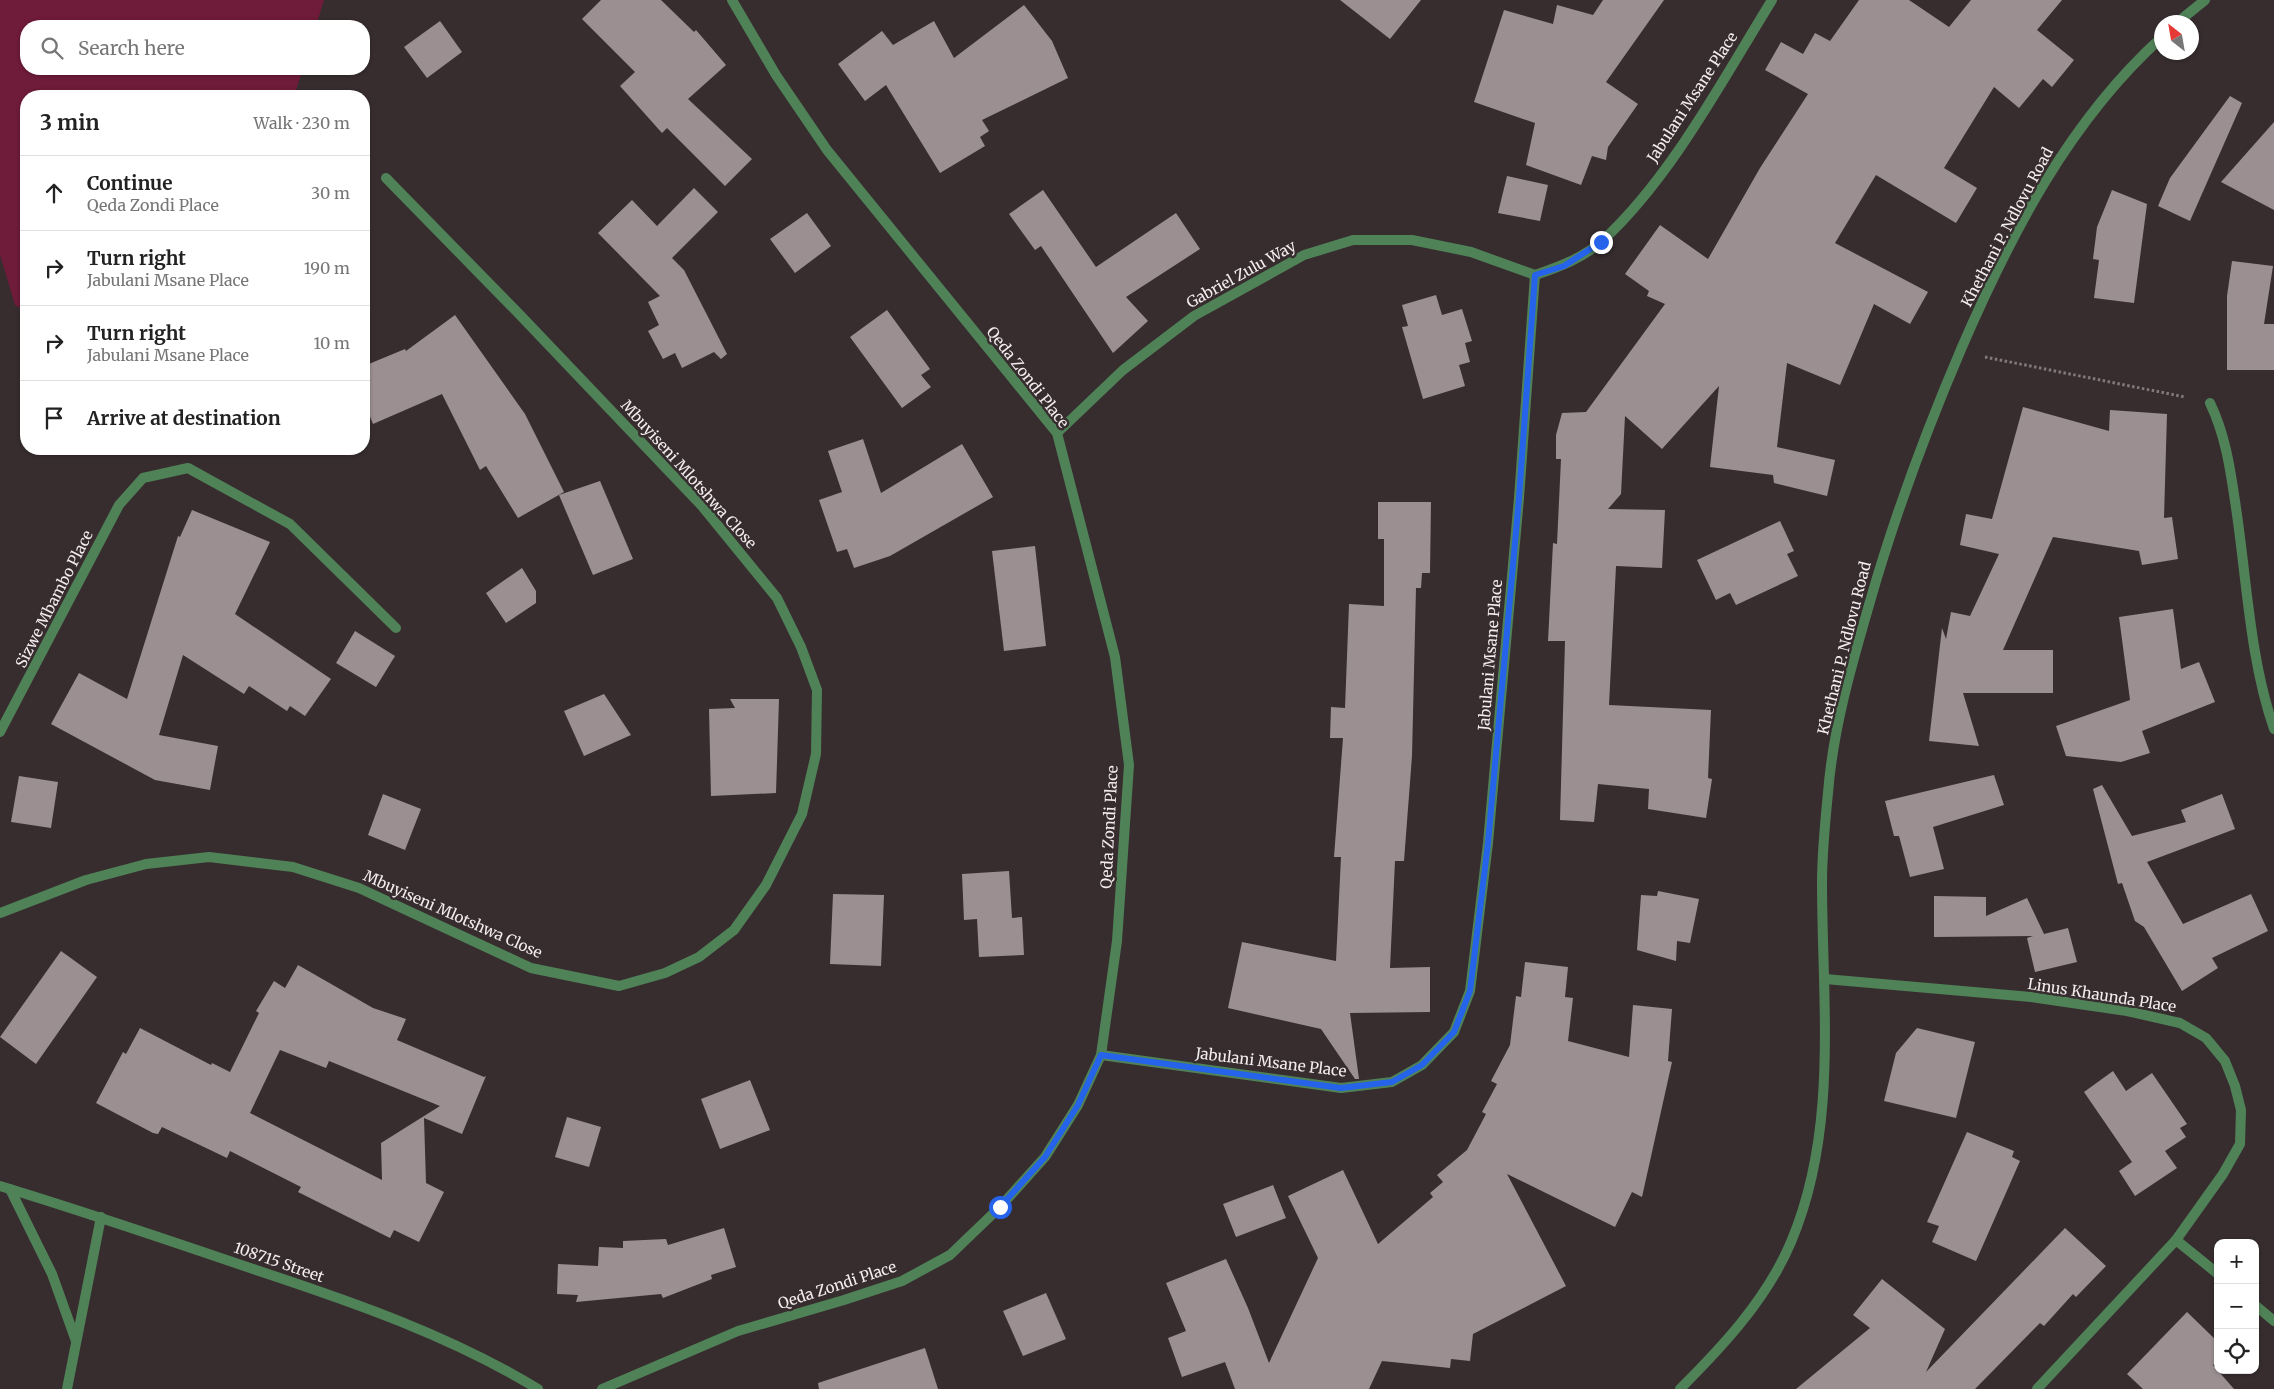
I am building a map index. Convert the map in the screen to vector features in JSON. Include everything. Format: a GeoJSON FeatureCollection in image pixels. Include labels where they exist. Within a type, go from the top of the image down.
{"type":"FeatureCollection","features":[{"type":"Feature","properties":{"kind":"street","name":"Qeda Zondi Place"},"geometry":{"type":"LineString","coordinates":[[602,1389],[738,1331],[902,1281],[950,1255],[1000,1207],[1045,1157],[1078,1105],[1101,1055],[1118,941],[1129,765],[1115,657],[1058,433],[827,150],[776,75],[732,0]]}},
{"type":"Feature","properties":{"kind":"street","name":"Jabulani Msane Place"},"geometry":{"type":"LineString","coordinates":[[1101,1055],[1341,1088],[1392,1082],[1422,1065],[1454,1032],[1470,991],[1488,843],[1519,498],[1535,275],[1564,266],[1601,242],[1637,204],[1691,132],[1772,0]]}},
{"type":"Feature","properties":{"kind":"street"},"geometry":{"type":"LineString","coordinates":[[2187,15],[2205,0]]}},
{"type":"Feature","properties":{"kind":"street","name":"Khethani P. Ndlovu Road"},"geometry":{"type":"LineString","coordinates":[[1680,1389],[1736,1329],[1771,1280],[1790,1244],[1806,1202],[1819,1140],[1824,1054],[1825,979],[1822,880],[1828,790],[1839,714],[1889,536],[1918,457],[1986,290],[2044,183],[2068,144],[2111,88],[2154,46]]}},
{"type":"Feature","properties":{"kind":"street","name":"Mbuyiseni Mlotshwa Close"},"geometry":{"type":"LineString","coordinates":[[0,913],[86,880],[146,864],[209,857],[283,866],[359,888],[531,968],[618,986],[665,973],[699,957],[734,930],[766,884],[802,814],[816,754],[817,690],[802,647],[777,598],[695,499],[521,316],[386,178]]}},
{"type":"Feature","properties":{"kind":"street","name":"Gabriel Zulu Way"},"geometry":{"type":"LineString","coordinates":[[1058,433],[1123,370],[1194,316],[1304,255],[1353,240],[1412,240],[1472,252],[1535,275]]}},
{"type":"Feature","properties":{"kind":"street"},"geometry":{"type":"LineString","coordinates":[[2210,402],[2221,425],[2230,469],[2243,550],[2252,644],[2262,695],[2274,729]]}},
{"type":"Feature","properties":{"kind":"street","name":"Sizwe Mbambo Place"},"geometry":{"type":"LineString","coordinates":[[0,732],[119,505],[143,478],[188,468],[290,524],[396,628]]}},
{"type":"Feature","properties":{"kind":"street","name":"Linus Khaunda Place"},"geometry":{"type":"LineString","coordinates":[[1825,979],[2031,997],[2127,1011],[2180,1023],[2206,1038],[2225,1061],[2236,1086],[2241,1110],[2240,1144],[2223,1174],[2176,1240],[2037,1389]]}},
{"type":"Feature","properties":{"kind":"street"},"geometry":{"type":"LineString","coordinates":[[5,1188],[52,1274],[76,1341]]}},
{"type":"Feature","properties":{"kind":"street","name":"108715 Street"},"geometry":{"type":"LineString","coordinates":[[5,1188],[101,1217],[389,1317],[458,1346],[538,1389]]}},
{"type":"Feature","properties":{"kind":"street"},"geometry":{"type":"LineString","coordinates":[[67,1389],[101,1217]]}},
{"type":"Feature","properties":{"kind":"street"},"geometry":{"type":"LineString","coordinates":[[2176,1240],[2214,1271]]}},
{"type":"Feature","properties":{"kind":"street"},"geometry":{"type":"LineString","coordinates":[[2259,1308],[2274,1321]]}},
{"type":"Feature","properties":{"kind":"path"},"geometry":{"type":"LineString","coordinates":[[1960,352],[2210,402]]}},
{"type":"Feature","properties":{"kind":"shaded area"},"geometry":{"type":"Polygon","coordinates":[[[0,0],[324,0],[318,20],[20,20],[20,75],[301,75],[296,90],[20,90],[20,308],[15,305],[0,255],[0,0]]]}},
{"type":"Feature","properties":{"kind":"building"},"geometry":{"type":"Polygon","coordinates":[[[601,0],[661,0],[694,32],[696,30],[726,65],[688,99],[752,159],[725,186],[667,128],[662,133],[620,86],[635,72],[582,19],[601,0]]]}},
{"type":"Feature","properties":{"kind":"building"},"geometry":{"type":"Polygon","coordinates":[[[1340,0],[1421,0],[1390,39],[1340,0]]]}},
{"type":"Feature","properties":{"kind":"building"},"geometry":{"type":"Polygon","coordinates":[[[1603,0],[1664,0],[1606,82],[1638,104],[1608,147],[1606,160],[1592,156],[1581,185],[1526,165],[1535,123],[1474,102],[1504,10],[1553,24],[1557,5],[1593,15],[1603,0]]]}},
{"type":"Feature","properties":{"kind":"building"},"geometry":{"type":"Polygon","coordinates":[[[1859,0],[1909,0],[1949,27],[1971,0],[2062,0],[2037,30],[2074,60],[2052,87],[2043,79],[2019,108],[1994,87],[1944,168],[1977,188],[1956,223],[1876,175],[1835,243],[1928,292],[1910,324],[1874,304],[1840,385],[1787,363],[1777,447],[1835,460],[1827,496],[1774,483],[1773,475],[1710,467],[1719,386],[1662,449],[1625,416],[1621,494],[1608,509],[1665,510],[1662,568],[1616,566],[1609,705],[1711,710],[1708,778],[1712,779],[1706,818],[1648,809],[1649,789],[1598,784],[1594,822],[1560,820],[1565,641],[1548,641],[1553,543],[1557,544],[1561,459],[1556,459],[1556,435],[1562,413],[1586,412],[1665,304],[1647,296],[1649,291],[1625,274],[1660,225],[1708,259],[1760,168],[1808,94],[1765,70],[1781,42],[1803,54],[1815,33],[1830,41],[1859,0]]]}},
{"type":"Feature","properties":{"kind":"building"},"geometry":{"type":"Polygon","coordinates":[[[1024,5],[1052,41],[1068,78],[982,120],[989,131],[980,137],[985,146],[940,173],[886,85],[865,101],[838,64],[882,31],[893,45],[934,21],[954,58],[1024,5]]]}},
{"type":"Feature","properties":{"kind":"building"},"geometry":{"type":"Polygon","coordinates":[[[440,21],[462,52],[427,78],[404,47],[440,21]]]}},
{"type":"Feature","properties":{"kind":"building"},"geometry":{"type":"Polygon","coordinates":[[[2230,96],[2242,103],[2190,221],[2158,206],[2170,178],[2230,96]]]}},
{"type":"Feature","properties":{"kind":"building"},"geometry":{"type":"Polygon","coordinates":[[[2274,122],[2274,210],[2221,182],[2274,122]]]}},
{"type":"Feature","properties":{"kind":"building"},"geometry":{"type":"Polygon","coordinates":[[[1507,176],[1548,185],[1540,221],[1498,213],[1507,176]]]}},
{"type":"Feature","properties":{"kind":"building"},"geometry":{"type":"Polygon","coordinates":[[[694,188],[718,212],[672,258],[684,270],[727,354],[721,359],[714,352],[682,368],[675,353],[663,359],[648,331],[659,325],[648,302],[660,296],[598,233],[632,200],[657,226],[694,188]]]}},
{"type":"Feature","properties":{"kind":"building"},"geometry":{"type":"Polygon","coordinates":[[[1043,190],[1096,267],[1176,213],[1200,249],[1126,297],[1148,321],[1113,353],[1041,246],[1035,250],[1009,214],[1043,190]]]}},
{"type":"Feature","properties":{"kind":"building"},"geometry":{"type":"Polygon","coordinates":[[[2112,190],[2147,204],[2134,303],[2094,298],[2099,260],[2093,259],[2097,227],[2112,190]]]}},
{"type":"Feature","properties":{"kind":"building"},"geometry":{"type":"Polygon","coordinates":[[[807,213],[831,246],[795,273],[770,239],[807,213]]]}},
{"type":"Feature","properties":{"kind":"building"},"geometry":{"type":"Polygon","coordinates":[[[2232,261],[2273,266],[2264,324],[2274,324],[2274,370],[2227,370],[2227,296],[2232,261]]]}},
{"type":"Feature","properties":{"kind":"building"},"geometry":{"type":"Polygon","coordinates":[[[1436,295],[1442,315],[1462,309],[1472,341],[1465,343],[1470,362],[1459,365],[1465,386],[1423,399],[1402,327],[1408,326],[1402,305],[1436,295]]]}},
{"type":"Feature","properties":{"kind":"building"},"geometry":{"type":"Polygon","coordinates":[[[887,310],[930,369],[921,375],[931,387],[902,408],[850,337],[887,310]]]}},
{"type":"Feature","properties":{"kind":"building"},"geometry":{"type":"Polygon","coordinates":[[[455,315],[525,414],[564,492],[518,518],[486,466],[480,470],[442,394],[373,424],[370,417],[370,364],[405,349],[406,351],[455,315]]]}},
{"type":"Feature","properties":{"kind":"building"},"geometry":{"type":"Polygon","coordinates":[[[2023,407],[2109,431],[2110,410],[2167,414],[2164,518],[2172,517],[2178,559],[2142,565],[2139,551],[2053,537],[2003,650],[2053,650],[2053,693],[1963,693],[1979,746],[1929,741],[1942,628],[1946,639],[1951,612],[1970,616],[1999,554],[1960,545],[1966,514],[1992,519],[2023,407]]]}},
{"type":"Feature","properties":{"kind":"building"},"geometry":{"type":"Polygon","coordinates":[[[863,439],[881,493],[962,444],[993,497],[890,556],[854,568],[847,549],[837,552],[819,500],[842,492],[828,451],[863,439]]]}},
{"type":"Feature","properties":{"kind":"building"},"geometry":{"type":"Polygon","coordinates":[[[600,481],[633,559],[593,575],[559,495],[600,481]]]}},
{"type":"Feature","properties":{"kind":"building"},"geometry":{"type":"Polygon","coordinates":[[[1378,502],[1431,502],[1430,573],[1422,573],[1421,588],[1416,588],[1412,756],[1404,861],[1395,861],[1390,968],[1430,967],[1430,1012],[1350,1013],[1359,1079],[1355,1079],[1321,1029],[1228,1008],[1242,942],[1336,961],[1341,857],[1334,857],[1343,738],[1330,738],[1331,707],[1345,708],[1349,604],[1384,606],[1384,539],[1378,539],[1378,502]]]}},
{"type":"Feature","properties":{"kind":"building"},"geometry":{"type":"Polygon","coordinates":[[[192,510],[270,542],[235,614],[331,679],[305,716],[290,706],[287,711],[249,686],[244,694],[183,655],[159,735],[218,746],[210,790],[155,780],[51,724],[79,673],[127,699],[178,536],[180,537],[192,510]]]}},
{"type":"Feature","properties":{"kind":"building"},"geometry":{"type":"Polygon","coordinates":[[[1780,521],[1794,551],[1787,554],[1798,576],[1736,605],[1730,593],[1716,600],[1697,560],[1780,521]]]}},
{"type":"Feature","properties":{"kind":"building"},"geometry":{"type":"Polygon","coordinates":[[[1035,546],[1046,646],[1004,651],[992,551],[1035,546]]]}},
{"type":"Feature","properties":{"kind":"building"},"geometry":{"type":"Polygon","coordinates":[[[522,568],[536,591],[536,603],[506,623],[486,593],[522,568]]]}},
{"type":"Feature","properties":{"kind":"building"},"geometry":{"type":"Polygon","coordinates":[[[2173,609],[2181,669],[2199,662],[2215,702],[2142,731],[2150,753],[2121,762],[2066,756],[2056,726],[2130,700],[2119,617],[2173,609]]]}},
{"type":"Feature","properties":{"kind":"building"},"geometry":{"type":"Polygon","coordinates":[[[355,631],[395,656],[376,687],[336,663],[355,631]]]}},
{"type":"Feature","properties":{"kind":"building"},"geometry":{"type":"Polygon","coordinates":[[[604,694],[631,735],[584,756],[564,711],[604,694]]]}},
{"type":"Feature","properties":{"kind":"building"},"geometry":{"type":"Polygon","coordinates":[[[730,699],[779,699],[776,793],[711,796],[709,709],[735,708],[730,699]]]}},
{"type":"Feature","properties":{"kind":"building"},"geometry":{"type":"Polygon","coordinates":[[[1994,775],[2004,805],[1933,827],[1944,869],[1910,877],[1899,836],[1894,836],[1885,801],[1994,775]]]}},
{"type":"Feature","properties":{"kind":"building"},"geometry":{"type":"Polygon","coordinates":[[[19,776],[58,782],[51,828],[11,822],[19,776]]]}},
{"type":"Feature","properties":{"kind":"building"},"geometry":{"type":"Polygon","coordinates":[[[2102,785],[2132,836],[2186,822],[2181,810],[2222,794],[2235,829],[2147,862],[2183,924],[2251,894],[2268,931],[2212,958],[2218,968],[2182,991],[2144,927],[2135,921],[2122,883],[2118,884],[2093,789],[2102,785]]]}},
{"type":"Feature","properties":{"kind":"building"},"geometry":{"type":"Polygon","coordinates":[[[383,794],[421,809],[405,850],[368,835],[383,794]]]}},
{"type":"Feature","properties":{"kind":"building"},"geometry":{"type":"Polygon","coordinates":[[[1009,871],[1012,918],[1022,917],[1024,955],[979,957],[977,919],[964,920],[962,874],[1009,871]]]}},
{"type":"Feature","properties":{"kind":"building"},"geometry":{"type":"Polygon","coordinates":[[[1658,891],[1699,899],[1690,943],[1677,941],[1676,961],[1637,950],[1641,895],[1657,896],[1658,891]]]}},
{"type":"Feature","properties":{"kind":"building"},"geometry":{"type":"Polygon","coordinates":[[[833,894],[884,895],[881,966],[830,964],[833,894]]]}},
{"type":"Feature","properties":{"kind":"building"},"geometry":{"type":"Polygon","coordinates":[[[1934,896],[1986,897],[1986,916],[2027,898],[2044,934],[2068,928],[2077,962],[2035,972],[2027,938],[2033,936],[1934,937],[1934,896]]]}},
{"type":"Feature","properties":{"kind":"building"},"geometry":{"type":"Polygon","coordinates":[[[61,951],[97,977],[36,1064],[0,1037],[61,951]]]}},
{"type":"Feature","properties":{"kind":"building"},"geometry":{"type":"Polygon","coordinates":[[[1525,962],[1568,967],[1565,997],[1573,998],[1568,1041],[1629,1057],[1633,1005],[1672,1009],[1668,1061],[1672,1062],[1642,1197],[1632,1192],[1615,1227],[1507,1174],[1566,1286],[1473,1334],[1470,1361],[1451,1359],[1450,1368],[1382,1361],[1369,1389],[1235,1389],[1225,1362],[1182,1377],[1168,1338],[1186,1331],[1166,1283],[1226,1259],[1248,1308],[1269,1363],[1318,1258],[1288,1196],[1343,1170],[1378,1244],[1433,1197],[1430,1193],[1443,1182],[1437,1175],[1467,1150],[1486,1114],[1482,1112],[1497,1084],[1491,1081],[1510,1045],[1516,996],[1521,997],[1525,962]]]}},
{"type":"Feature","properties":{"kind":"building"},"geometry":{"type":"Polygon","coordinates":[[[298,965],[373,1008],[406,1019],[397,1040],[484,1077],[486,1076],[462,1134],[424,1118],[426,1183],[444,1192],[419,1242],[394,1230],[390,1238],[298,1192],[301,1187],[230,1151],[227,1158],[162,1127],[158,1134],[153,1133],[96,1103],[123,1052],[126,1054],[140,1028],[211,1065],[212,1063],[230,1072],[259,1013],[256,1011],[274,981],[285,988],[298,965]],[[280,1050],[250,1113],[382,1180],[381,1143],[440,1106],[329,1061],[326,1068],[280,1050]]]}},
{"type":"Feature","properties":{"kind":"building"},"geometry":{"type":"Polygon","coordinates":[[[1917,1028],[1975,1042],[1956,1118],[1884,1101],[1896,1053],[1917,1028]]]}},
{"type":"Feature","properties":{"kind":"building"},"geometry":{"type":"Polygon","coordinates":[[[2113,1071],[2126,1091],[2152,1073],[2187,1124],[2180,1128],[2186,1137],[2165,1151],[2177,1168],[2135,1196],[2119,1171],[2132,1162],[2084,1092],[2113,1071]]]}},
{"type":"Feature","properties":{"kind":"building"},"geometry":{"type":"Polygon","coordinates":[[[750,1080],[770,1130],[720,1149],[701,1099],[750,1080]]]}},
{"type":"Feature","properties":{"kind":"building"},"geometry":{"type":"Polygon","coordinates":[[[567,1117],[601,1127],[589,1167],[555,1157],[567,1117]]]}},
{"type":"Feature","properties":{"kind":"building"},"geometry":{"type":"Polygon","coordinates":[[[1967,1132],[2014,1151],[2012,1157],[2020,1161],[1976,1261],[1932,1242],[1939,1226],[1927,1222],[1967,1132]]]}},
{"type":"Feature","properties":{"kind":"building"},"geometry":{"type":"Polygon","coordinates":[[[1273,1185],[1286,1218],[1236,1237],[1223,1204],[1273,1185]]]}},
{"type":"Feature","properties":{"kind":"building"},"geometry":{"type":"Polygon","coordinates":[[[724,1228],[736,1267],[711,1275],[712,1279],[663,1298],[661,1294],[576,1302],[578,1295],[557,1294],[558,1264],[598,1266],[599,1247],[623,1248],[623,1241],[666,1239],[668,1245],[724,1228]]]}},
{"type":"Feature","properties":{"kind":"building"},"geometry":{"type":"Polygon","coordinates":[[[2065,1228],[2106,1266],[2076,1297],[2073,1294],[2044,1326],[2040,1323],[1975,1389],[1796,1389],[1870,1328],[1853,1315],[1882,1279],[1945,1329],[1926,1372],[2065,1228]]]}},
{"type":"Feature","properties":{"kind":"building"},"geometry":{"type":"Polygon","coordinates":[[[1046,1293],[1066,1339],[1023,1356],[1003,1311],[1046,1293]]]}},
{"type":"Feature","properties":{"kind":"building"},"geometry":{"type":"Polygon","coordinates":[[[2187,1312],[2214,1338],[2214,1374],[2221,1374],[2234,1389],[2143,1389],[2127,1374],[2187,1312]]]}},
{"type":"Feature","properties":{"kind":"building"},"geometry":{"type":"Polygon","coordinates":[[[925,1348],[938,1389],[819,1389],[818,1383],[925,1348]]]}},
{"type":"Feature","properties":{"kind":"route"},"geometry":{"type":"LineString","coordinates":[[1000,1207],[1045,1157],[1078,1105],[1101,1055],[1341,1088],[1392,1082],[1422,1065],[1454,1032],[1470,991],[1488,843],[1519,498],[1535,275],[1564,266],[1601,242]]}}]}
